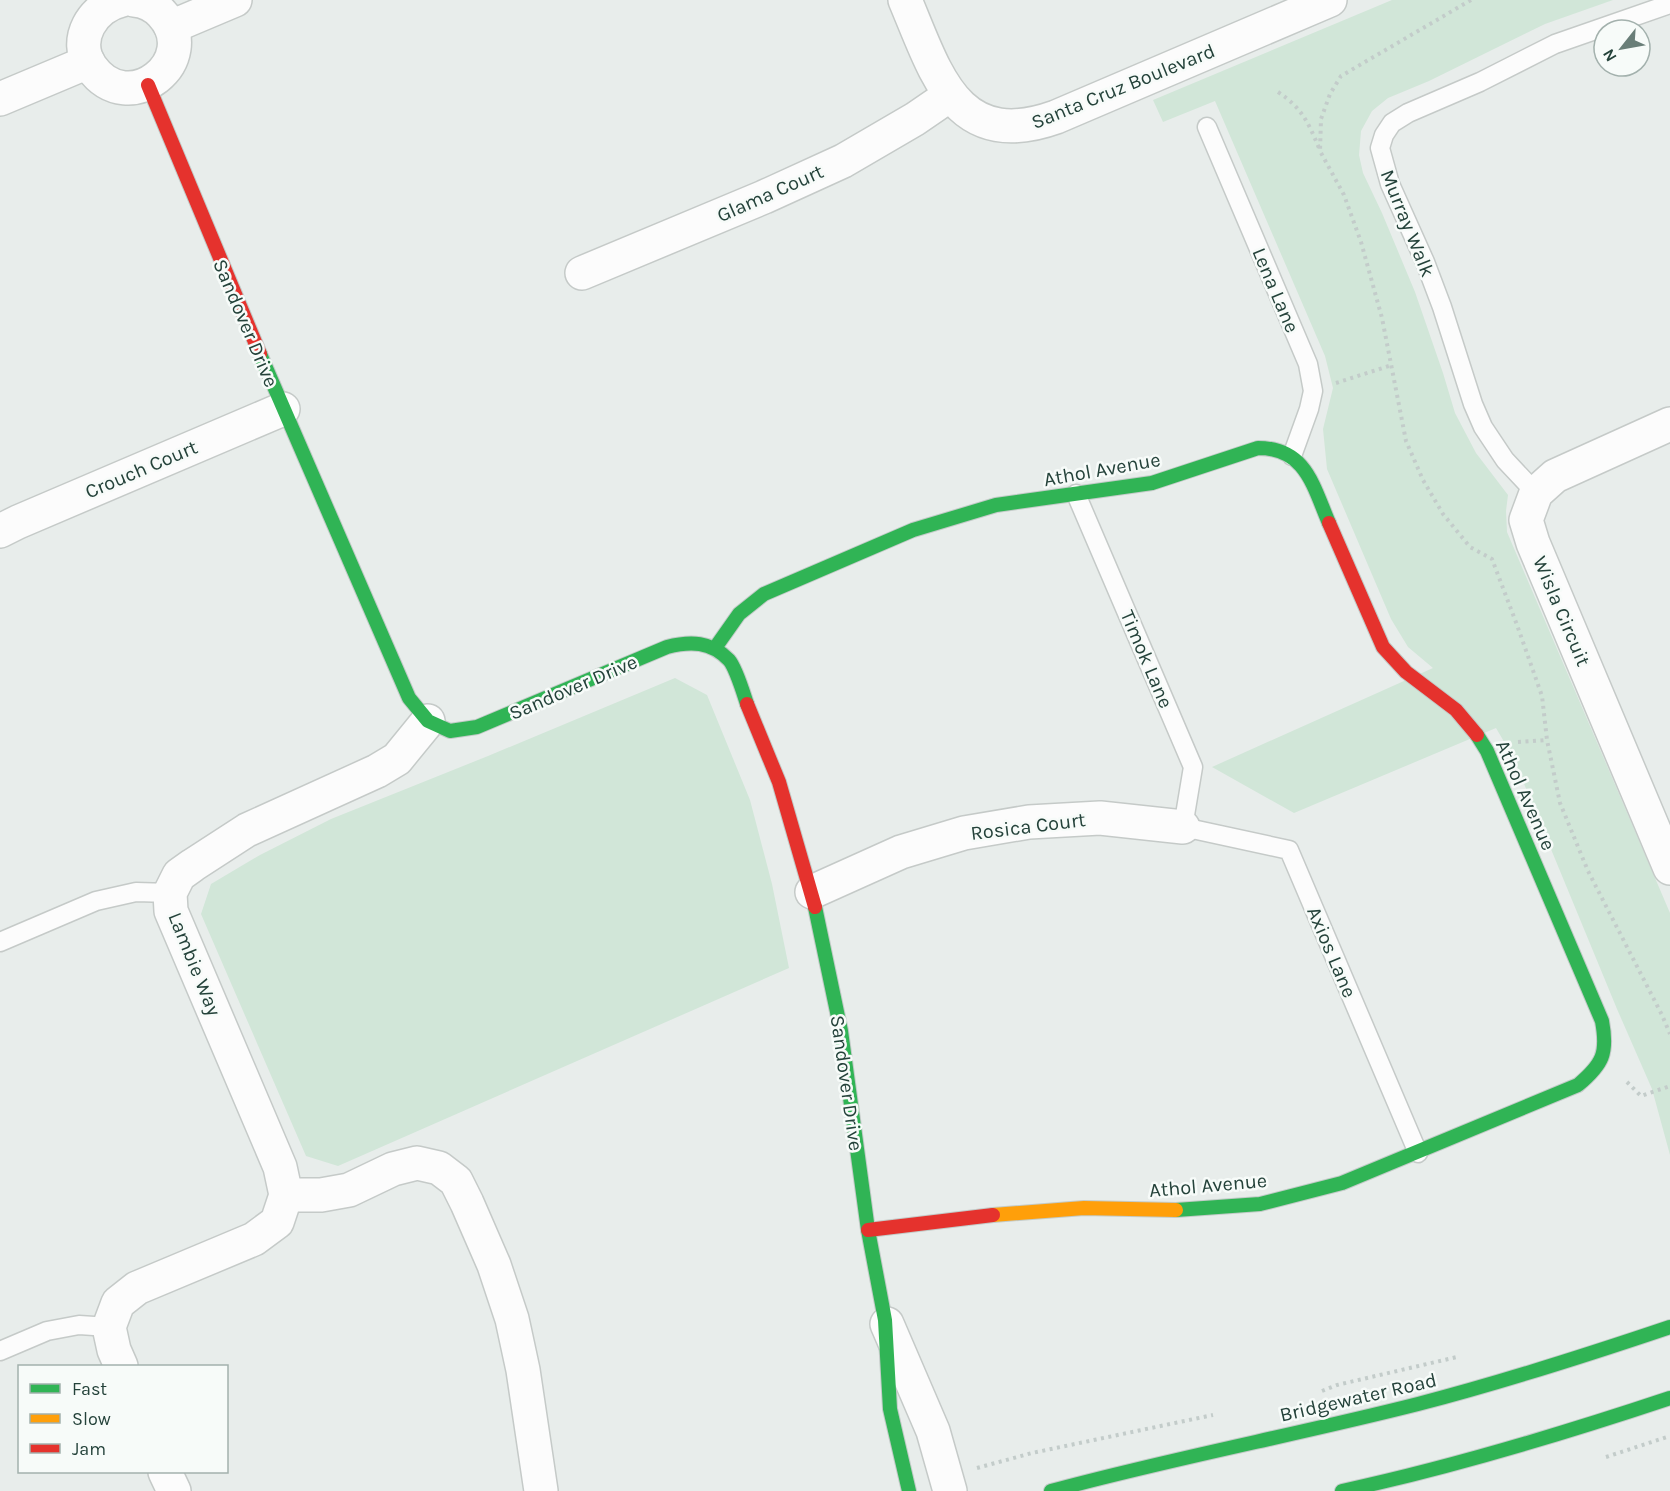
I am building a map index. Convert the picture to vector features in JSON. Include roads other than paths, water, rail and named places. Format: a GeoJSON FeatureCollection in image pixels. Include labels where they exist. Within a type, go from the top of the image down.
{"type":"FeatureCollection","features":[{"type":"Feature","properties":{"kind":"street"},"geometry":{"type":"LineString","coordinates":[[171,27],[235,0]]}},
{"type":"Feature","properties":{"kind":"street","name":"Santa Cruz Boulevard"},"geometry":{"type":"LineString","coordinates":[[905,0],[935,72],[950,95],[972,114],[989,122],[1021,127],[1037,124],[1330,0]]}},
{"type":"Feature","properties":{"kind":"street"},"geometry":{"type":"LineString","coordinates":[[120,1],[142,1],[156,8],[167,19],[174,43],[172,58],[164,72],[148,85],[133,89],[117,87],[104,80],[88,62],[84,46],[86,31],[93,17],[120,1]]}},
{"type":"Feature","properties":{"kind":"street"},"geometry":{"type":"LineString","coordinates":[[0,99],[88,62]]}},
{"type":"Feature","properties":{"kind":"street","name":"Sandover Drive"},"geometry":{"type":"LineString","coordinates":[[148,85],[283,409],[409,698],[428,721],[450,731],[477,727],[667,647],[689,640],[715,648],[729,661],[743,690],[779,782],[812,892],[841,1031],[868,1230],[885,1320],[890,1408],[909,1491]]}},
{"type":"Feature","properties":{"kind":"street","name":"Glama Court"},"geometry":{"type":"LineString","coordinates":[[582,273],[764,197],[843,161],[915,119],[950,95]]}},
{"type":"Feature","properties":{"kind":"street","name":"Crouch Court"},"geometry":{"type":"LineString","coordinates":[[0,531],[283,409]]}},
{"type":"Feature","properties":{"kind":"street"},"geometry":{"type":"LineString","coordinates":[[1536,493],[1555,476],[1670,424]]}},
{"type":"Feature","properties":{"kind":"street","name":"Athol Avenue"},"geometry":{"type":"LineString","coordinates":[[715,648],[739,614],[764,594],[913,530],[996,505],[1152,483],[1258,448],[1273,448],[1292,456],[1305,469],[1383,647],[1406,672],[1456,710],[1475,732],[1487,751],[1602,1021],[1606,1042],[1603,1056],[1595,1071],[1578,1085],[1342,1183],[1260,1204],[1168,1211],[1084,1208],[988,1215],[868,1230]]}},
{"type":"Feature","properties":{"kind":"street","name":"Wisla Circuit"},"geometry":{"type":"LineString","coordinates":[[1536,493],[1526,520],[1533,543],[1670,868]]}},
{"type":"Feature","properties":{"kind":"street","name":"Lambie Way"},"geometry":{"type":"LineString","coordinates":[[286,1195],[280,1167],[171,911],[171,893],[179,876],[247,830],[377,771],[397,759],[428,721]]}},
{"type":"Feature","properties":{"kind":"street","name":"Rosica Court"},"geometry":{"type":"LineString","coordinates":[[812,892],[901,852],[975,831],[1029,822],[1100,818],[1183,827]]}},
{"type":"Feature","properties":{"kind":"street"},"geometry":{"type":"LineString","coordinates":[[121,1365],[114,1350],[109,1327],[118,1304],[136,1288],[254,1239],[277,1222],[286,1195],[321,1195],[349,1190],[393,1169],[417,1163],[439,1168],[456,1181],[467,1203],[494,1265],[512,1319],[523,1370],[540,1491]]}},
{"type":"Feature","properties":{"kind":"street","name":"Sandover Drive"},"geometry":{"type":"LineString","coordinates":[[885,1320],[933,1431],[947,1481]]}},
{"type":"Feature","properties":{"kind":"street","name":"Bridgewater Road"},"geometry":{"type":"LineString","coordinates":[[1051,1491],[1220,1448],[1420,1403],[1572,1359],[1670,1327]]}},
{"type":"Feature","properties":{"kind":"street"},"geometry":{"type":"LineString","coordinates":[[1342,1491],[1497,1453],[1670,1398]]}},
{"type":"Feature","properties":{"kind":"street"},"geometry":{"type":"LineString","coordinates":[[165,1473],[174,1491]]}},
{"type":"Feature","properties":{"kind":"lane","name":"Murray Walk"},"geometry":{"type":"LineString","coordinates":[[1536,493],[1505,460],[1483,427],[1473,404],[1442,307],[1425,262],[1390,184],[1380,148],[1384,135],[1392,123],[1408,113],[1480,82],[1555,44],[1670,4]]}},
{"type":"Feature","properties":{"kind":"lane","name":"Lena Lane"},"geometry":{"type":"LineString","coordinates":[[1207,127],[1308,364],[1313,391],[1292,456]]}},
{"type":"Feature","properties":{"kind":"lane","name":"Timok Lane"},"geometry":{"type":"LineString","coordinates":[[1076,494],[1193,767],[1183,827]]}},
{"type":"Feature","properties":{"kind":"lane","name":"Axios Lane"},"geometry":{"type":"LineString","coordinates":[[1183,827],[1289,850],[1418,1153]]}},
{"type":"Feature","properties":{"kind":"lane"},"geometry":{"type":"LineString","coordinates":[[0,942],[96,901],[136,892],[171,893]]}},
{"type":"Feature","properties":{"kind":"lane"},"geometry":{"type":"LineString","coordinates":[[0,1351],[47,1331],[79,1324],[109,1327]]}}]}
